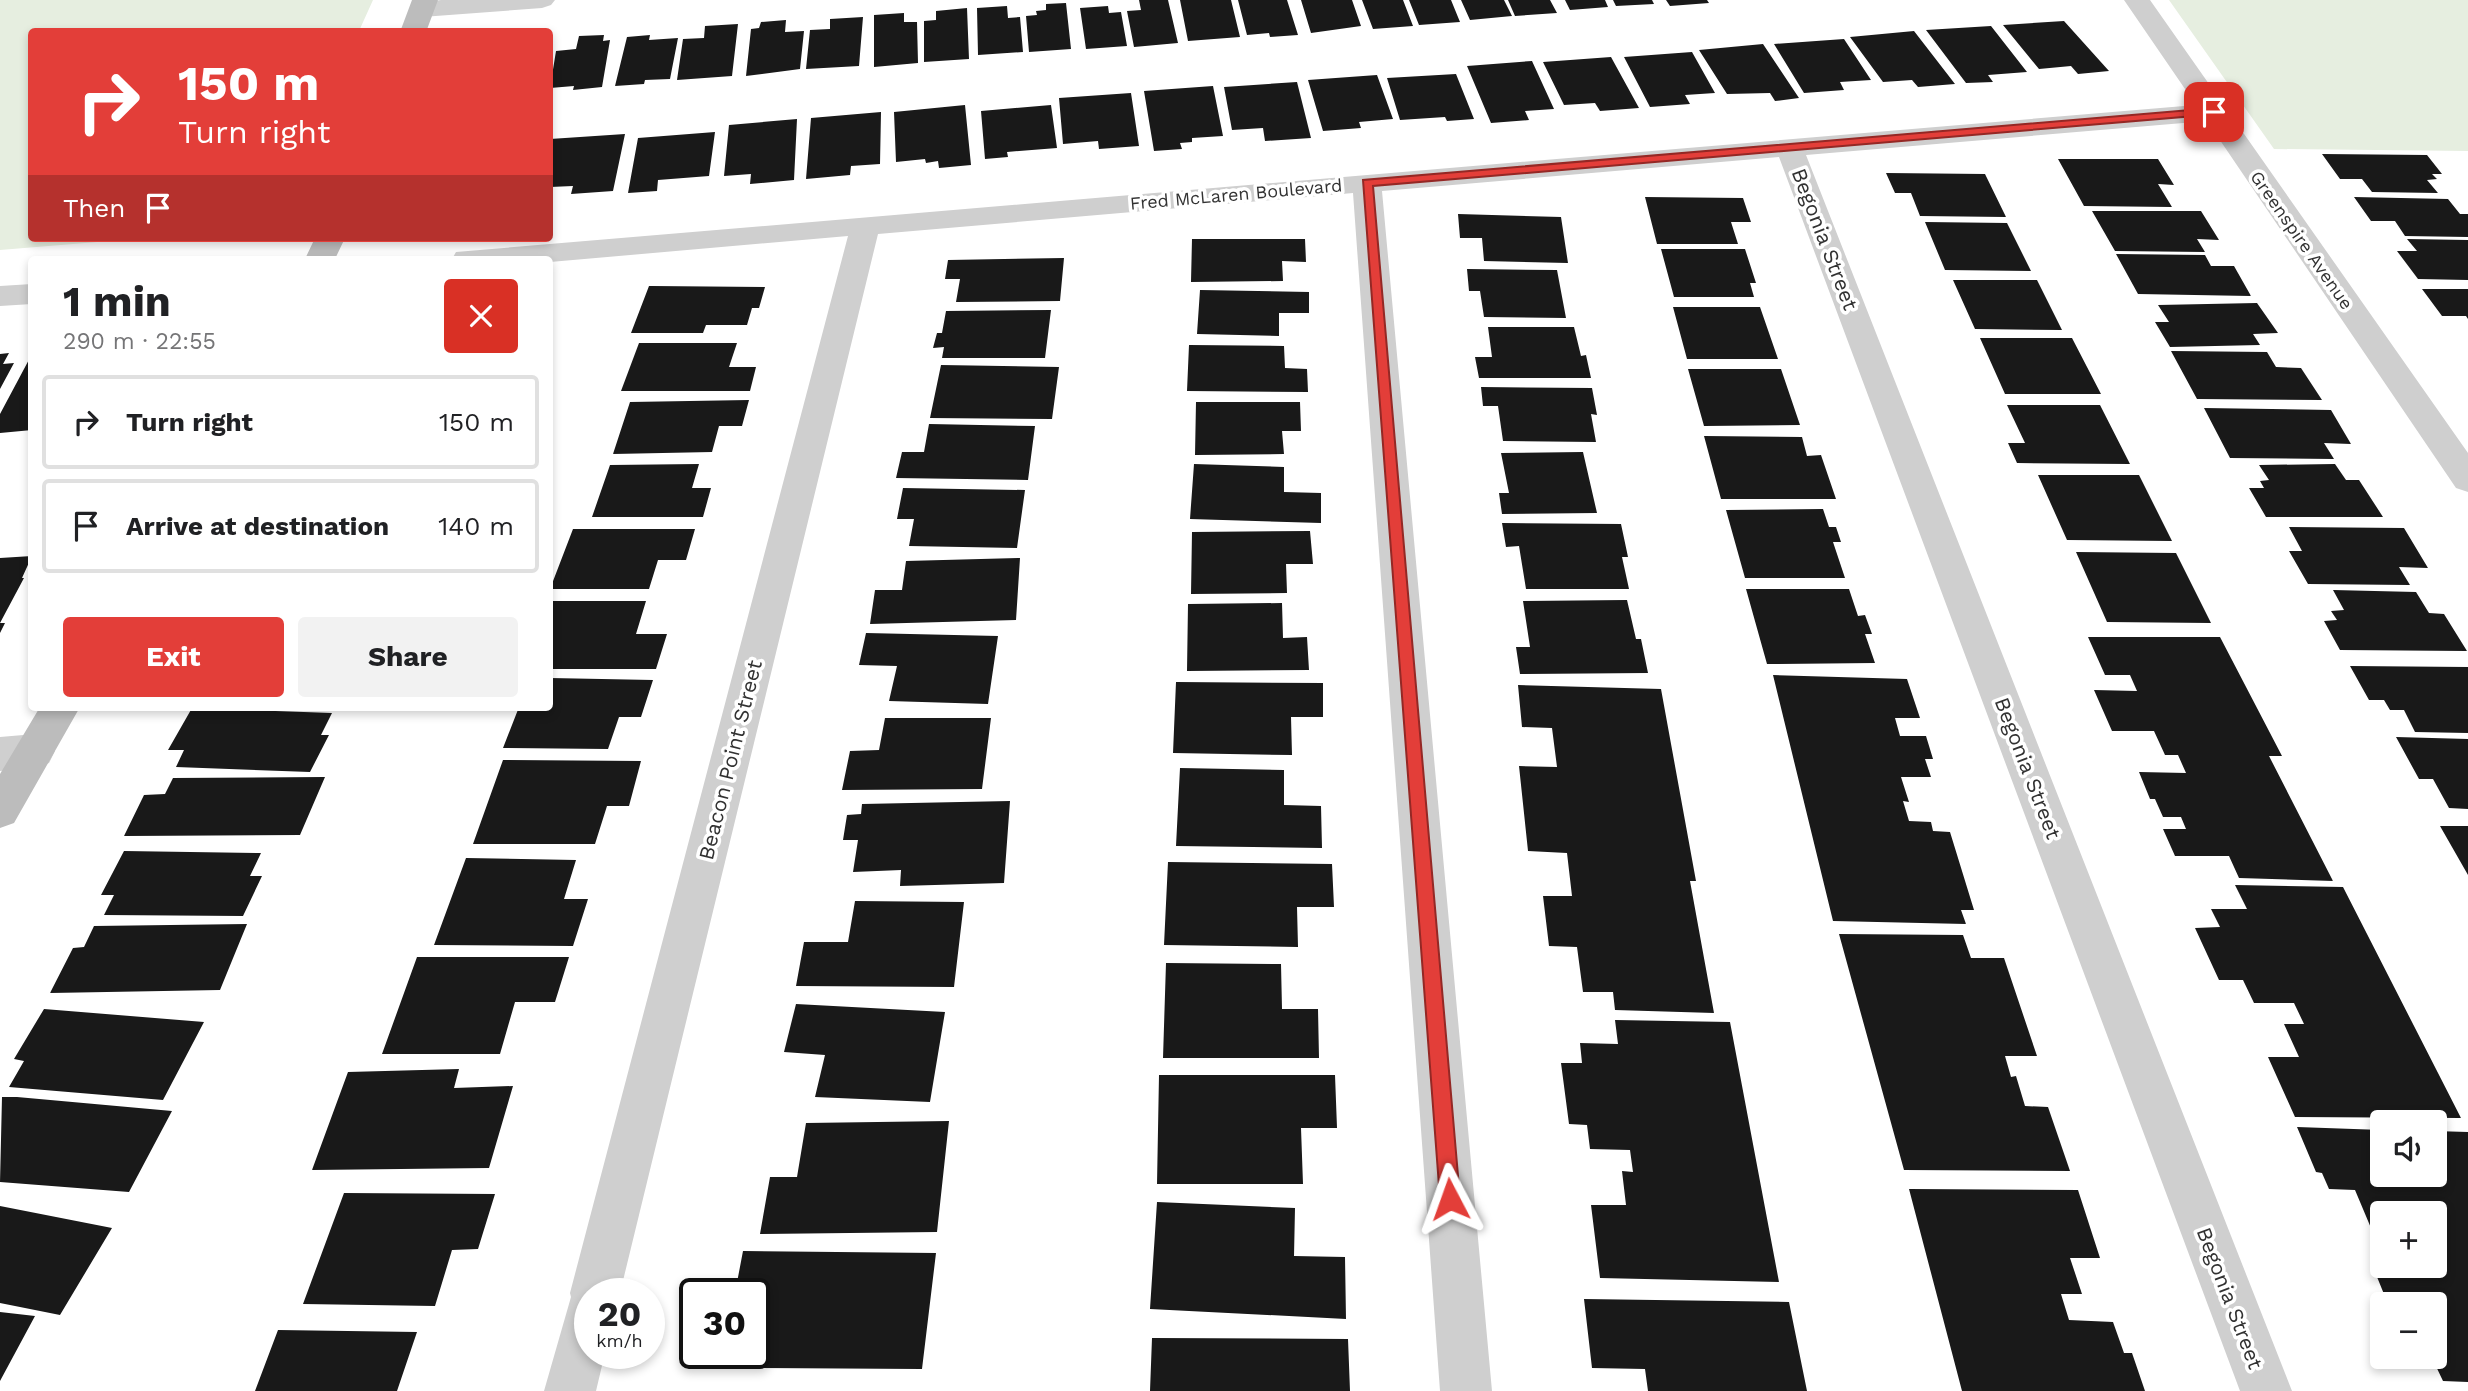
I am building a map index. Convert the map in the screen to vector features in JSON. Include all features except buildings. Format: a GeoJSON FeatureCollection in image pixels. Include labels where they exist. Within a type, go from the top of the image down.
{"type":"FeatureCollection","features":[{"type":"Feature","properties":{"kind":"street"},"geometry":{"type":"LineString","coordinates":[[420,13],[542,0]]}},
{"type":"Feature","properties":{"kind":"street","name":"Greenspire Avenue"},"geometry":{"type":"LineString","coordinates":[[2137,0],[2468,479]]}},
{"type":"Feature","properties":{"kind":"street","name":"Fred McLaren Boulevard"},"geometry":{"type":"LineString","coordinates":[[503,256],[2214,112]]}},
{"type":"Feature","properties":{"kind":"street","name":"Begonia Street"},"geometry":{"type":"LineString","coordinates":[[1789,146],[2266,1391]]}},
{"type":"Feature","properties":{"kind":"street"},"geometry":{"type":"LineString","coordinates":[[1367,183],[1466,1391]]}},
{"type":"Feature","properties":{"kind":"street","name":"Beacon Point Street"},"geometry":{"type":"LineString","coordinates":[[599,1278],[865,226]]}},
{"type":"Feature","properties":{"kind":"street"},"geometry":{"type":"LineString","coordinates":[[0,296],[28,294]]}},
{"type":"Feature","properties":{"kind":"street"},"geometry":{"type":"LineString","coordinates":[[0,810],[18,752],[57,711]]}},
{"type":"Feature","properties":{"kind":"street"},"geometry":{"type":"LineString","coordinates":[[570,1391],[576,1369]]}},
{"type":"Feature","properties":{"kind":"shaded area"},"geometry":{"type":"Polygon","coordinates":[[[0,0],[373,0],[360,28],[28,28],[28,242],[97,242],[0,250],[0,0]]]}},
{"type":"Feature","properties":{"kind":"shaded area"},"geometry":{"type":"Polygon","coordinates":[[[2169,0],[2468,0],[2468,151],[2274,149],[2169,0]]]}},
{"type":"Feature","properties":{"kind":"route"},"geometry":{"type":"LineString","coordinates":[[1450,1199],[1367,183],[2214,112]]}}]}
